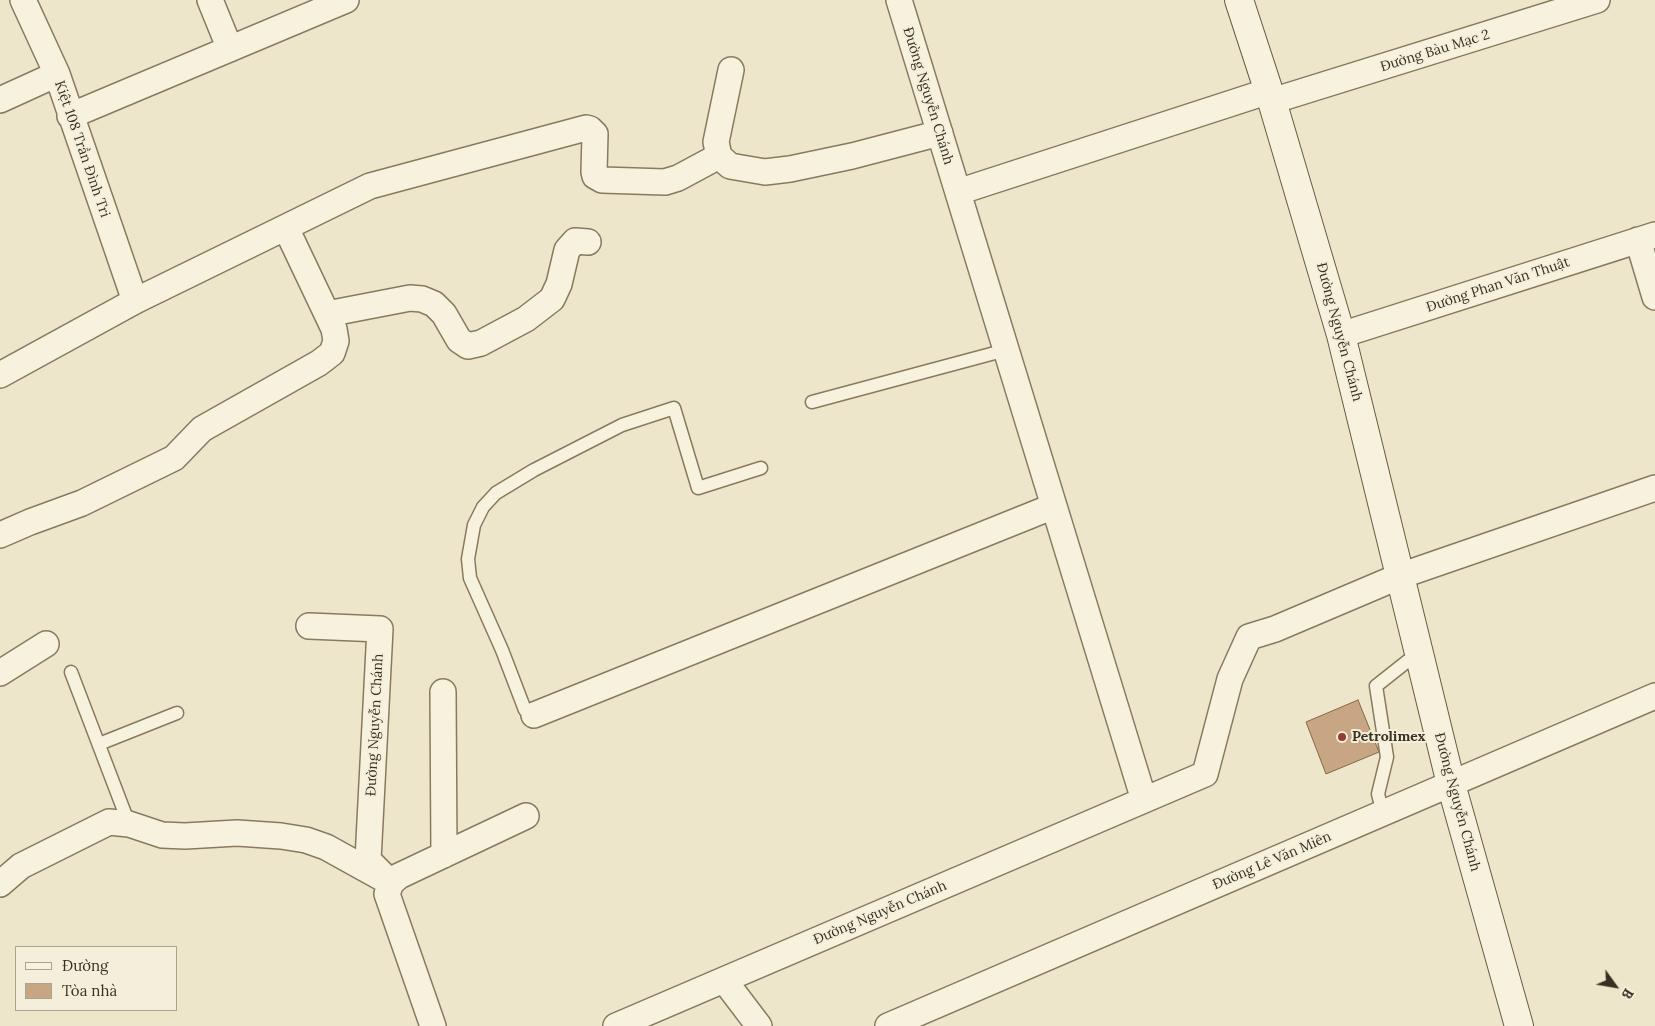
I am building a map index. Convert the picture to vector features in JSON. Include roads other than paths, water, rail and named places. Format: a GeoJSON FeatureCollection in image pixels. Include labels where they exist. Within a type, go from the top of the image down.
{"type":"FeatureCollection","features":[{"type":"Feature","properties":{"kind":"street","name":"Kiệt 108 Trần Đình Tri"},"geometry":{"type":"LineString","coordinates":[[24,0],[57,74],[134,301]]}},
{"type":"Feature","properties":{"kind":"street"},"geometry":{"type":"LineString","coordinates":[[210,0],[230,49]]}},
{"type":"Feature","properties":{"kind":"street"},"geometry":{"type":"LineString","coordinates":[[70,116],[346,0]]}},
{"type":"Feature","properties":{"kind":"street","name":"Đường Nguyễn Chánh"},"geometry":{"type":"LineString","coordinates":[[899,0],[1144,800]]}},
{"type":"Feature","properties":{"kind":"street","name":"Đường Nguyễn Chánh"},"geometry":{"type":"LineString","coordinates":[[1240,0],[1341,334],[1451,784],[1519,1026]]}},
{"type":"Feature","properties":{"kind":"street","name":"Đường Bàu Mạc 2"},"geometry":{"type":"LineString","coordinates":[[1270,96],[1597,0]]}},
{"type":"Feature","properties":{"kind":"street"},"geometry":{"type":"LineString","coordinates":[[731,70],[716,142],[719,156],[730,166],[765,172],[852,156],[940,133]]}},
{"type":"Feature","properties":{"kind":"street"},"geometry":{"type":"LineString","coordinates":[[0,100],[57,74]]}},
{"type":"Feature","properties":{"kind":"street"},"geometry":{"type":"LineString","coordinates":[[958,192],[1270,96]]}},
{"type":"Feature","properties":{"kind":"street"},"geometry":{"type":"LineString","coordinates":[[0,375],[134,301],[370,186],[586,128],[595,134],[594,172],[595,176],[602,180],[665,182],[678,178],[719,156]]}},
{"type":"Feature","properties":{"kind":"street"},"geometry":{"type":"LineString","coordinates":[[0,535],[82,503],[174,458],[202,429],[319,363],[332,353],[336,341],[334,329],[286,228]]}},
{"type":"Feature","properties":{"kind":"street"},"geometry":{"type":"LineString","coordinates":[[1646,238],[1655,297]]}},
{"type":"Feature","properties":{"kind":"street","name":"Đường Phan Văn Thuật"},"geometry":{"type":"LineString","coordinates":[[1341,334],[1646,238]]}},
{"type":"Feature","properties":{"kind":"street"},"geometry":{"type":"LineString","coordinates":[[326,314],[410,298],[422,299],[434,304],[444,314],[459,340],[468,346],[481,342],[526,319],[552,299],[559,284],[567,250],[575,241],[588,242]]}},
{"type":"Feature","properties":{"kind":"street"},"geometry":{"type":"LineString","coordinates":[[1400,576],[1655,488]]}},
{"type":"Feature","properties":{"kind":"street"},"geometry":{"type":"LineString","coordinates":[[534,715],[1054,506]]}},
{"type":"Feature","properties":{"kind":"street","name":"Đường Nguyễn Chánh"},"geometry":{"type":"LineString","coordinates":[[616,1026],[1205,774],[1230,679],[1249,637],[1275,629],[1400,576]]}},
{"type":"Feature","properties":{"kind":"street","name":"Đường Nguyễn Chánh"},"geometry":{"type":"LineString","coordinates":[[309,626],[380,629],[368,860],[390,882]]}},
{"type":"Feature","properties":{"kind":"street"},"geometry":{"type":"LineString","coordinates":[[0,673],[46,644]]}},
{"type":"Feature","properties":{"kind":"street"},"geometry":{"type":"LineString","coordinates":[[443,692],[444,855]]}},
{"type":"Feature","properties":{"kind":"street","name":"Đường Lê Văn Miên"},"geometry":{"type":"LineString","coordinates":[[888,1026],[1655,696]]}},
{"type":"Feature","properties":{"kind":"street"},"geometry":{"type":"LineString","coordinates":[[433,1026],[387,894],[390,882],[526,816]]}},
{"type":"Feature","properties":{"kind":"street"},"geometry":{"type":"LineString","coordinates":[[0,884],[21,866],[119,823],[162,835],[185,836],[237,833],[306,840],[326,848],[390,882]]}},
{"type":"Feature","properties":{"kind":"street"},"geometry":{"type":"LineString","coordinates":[[724,980],[759,1026]]}},
{"type":"Feature","properties":{"kind":"lane"},"geometry":{"type":"LineString","coordinates":[[812,402],[1006,350]]}},
{"type":"Feature","properties":{"kind":"lane"},"geometry":{"type":"LineString","coordinates":[[534,715],[525,710],[502,650],[470,578],[468,560],[474,525],[483,507],[496,493],[534,470],[622,425],[674,408],[698,488],[760,468]]}},
{"type":"Feature","properties":{"kind":"lane"},"geometry":{"type":"LineString","coordinates":[[1383,813],[1378,794],[1387,757],[1376,686],[1419,652]]}},
{"type":"Feature","properties":{"kind":"lane"},"geometry":{"type":"LineString","coordinates":[[71,672],[99,744],[119,823]]}},
{"type":"Feature","properties":{"kind":"lane"},"geometry":{"type":"LineString","coordinates":[[99,744],[177,713]]}},
{"type":"Feature","properties":{"kind":"place","name":"Petrolimex"},"geometry":{"type":"Point","coordinates":[1342,737]}}]}
